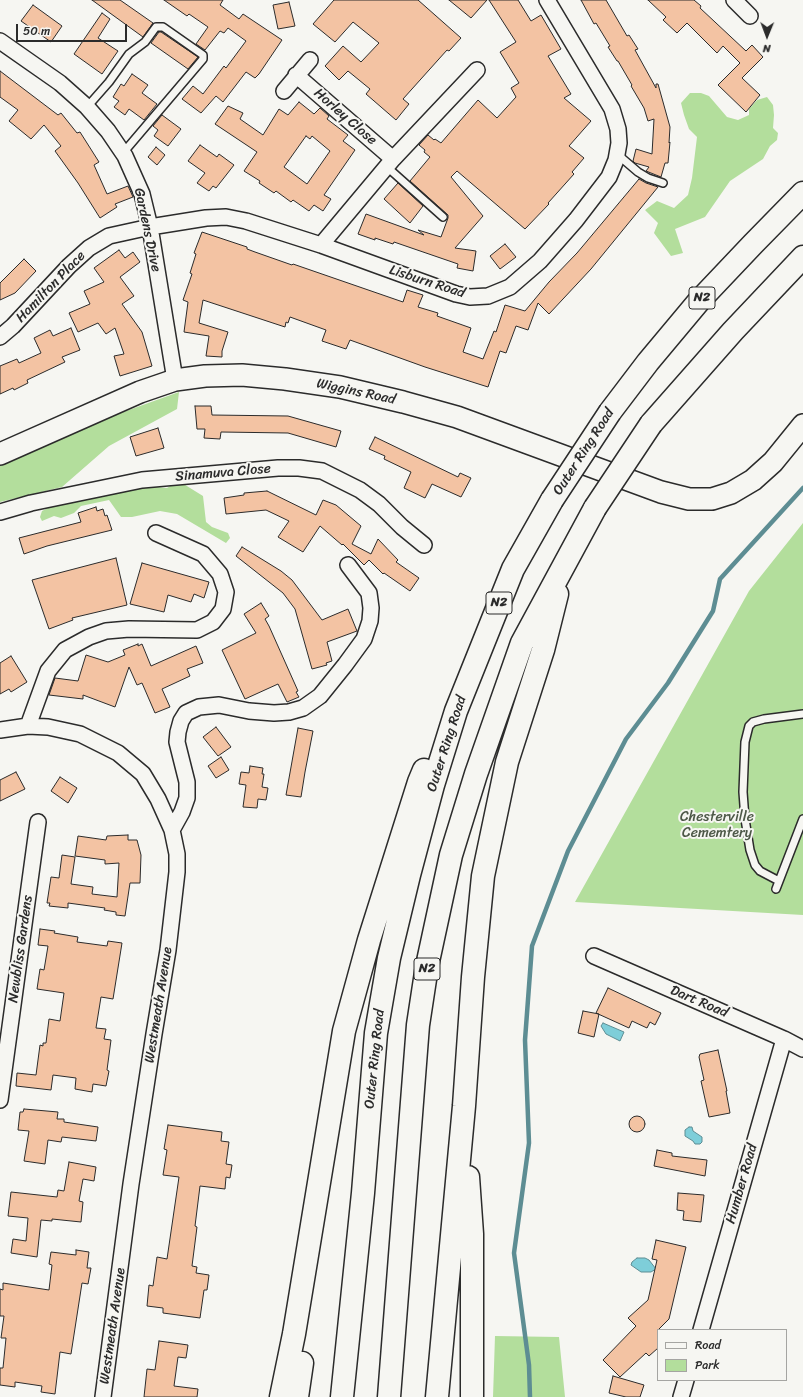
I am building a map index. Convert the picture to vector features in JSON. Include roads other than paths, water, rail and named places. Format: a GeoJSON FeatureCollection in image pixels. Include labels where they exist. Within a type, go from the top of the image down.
{"type":"FeatureCollection","features":[{"type":"Feature","properties":{"kind":"highway","name":"Outer Ring Road"},"geometry":{"type":"LineString","coordinates":[[342,1397],[363,1193],[378,1025],[389,958],[433,785],[456,711],[513,569],[552,500],[610,412],[648,362],[699,301],[803,193]]}},
{"type":"Feature","properties":{"kind":"highway","name":"N2"},"geometry":{"type":"LineString","coordinates":[[389,1397],[418,1025],[427,966],[451,855],[476,774],[522,643],[595,508],[651,424],[733,331],[803,257]]}},
{"type":"Feature","properties":{"kind":"highway"},"geometry":{"type":"LineString","coordinates":[[437,1397],[464,1106],[473,977],[483,876],[507,762],[543,650],[565,564]]}},
{"type":"Feature","properties":{"kind":"highway"},"geometry":{"type":"LineString","coordinates":[[281,1397],[294,1334],[344,1031],[369,940],[419,782],[456,711]]}},
{"type":"Feature","properties":{"kind":"highway"},"geometry":{"type":"LineString","coordinates":[[464,1106],[472,1234],[472,1397]]}},
{"type":"Feature","properties":{"kind":"highway"},"geometry":{"type":"LineString","coordinates":[[297,1397],[308,1321],[323,1161]]}},
{"type":"Feature","properties":{"kind":"street","name":"Lisburn Road"},"geometry":{"type":"LineString","coordinates":[[150,227],[206,218],[226,217],[246,221],[321,245],[456,294],[470,297],[488,296],[510,286],[540,261],[576,220],[609,177],[616,160],[619,143],[618,129],[612,109],[547,0]]}},
{"type":"Feature","properties":{"kind":"street"},"geometry":{"type":"LineString","coordinates":[[734,0],[750,16]]}},
{"type":"Feature","properties":{"kind":"street","name":"Gardens Drive"},"geometry":{"type":"LineString","coordinates":[[0,41],[60,83],[87,107],[108,131],[123,153],[142,194],[150,227],[175,380]]}},
{"type":"Feature","properties":{"kind":"street"},"geometry":{"type":"LineString","coordinates":[[284,91],[310,60]]}},
{"type":"Feature","properties":{"kind":"street"},"geometry":{"type":"LineString","coordinates":[[321,245],[390,163],[477,70]]}},
{"type":"Feature","properties":{"kind":"street","name":"Horley Close"},"geometry":{"type":"LineString","coordinates":[[296,75],[390,163]]}},
{"type":"Feature","properties":{"kind":"street","name":"Hamilton Place"},"geometry":{"type":"LineString","coordinates":[[0,337],[13,326],[69,266],[89,248],[109,236],[150,227]]}},
{"type":"Feature","properties":{"kind":"street","name":"Wiggins Road"},"geometry":{"type":"LineString","coordinates":[[0,454],[140,392],[175,380],[205,376],[242,375],[285,379],[340,387],[403,402],[457,417],[661,492],[689,499],[712,499],[730,493],[754,480],[773,462],[803,425]]}},
{"type":"Feature","properties":{"kind":"street","name":"Sinamuva Close"},"geometry":{"type":"LineString","coordinates":[[0,512],[31,502],[142,480],[278,468],[299,468],[322,471],[360,490],[379,504],[402,527],[424,545]]}},
{"type":"Feature","properties":{"kind":"street"},"geometry":{"type":"LineString","coordinates":[[28,726],[48,671],[65,650],[88,637],[106,631],[129,629],[196,630],[213,622],[223,609],[226,592],[220,574],[203,554],[156,533]]}},
{"type":"Feature","properties":{"kind":"street"},"geometry":{"type":"LineString","coordinates":[[172,830],[182,812],[187,798],[187,782],[177,742],[181,721],[186,713],[199,707],[219,705],[249,712],[274,713],[289,712],[304,708],[320,696],[345,666],[364,639],[370,621],[371,608],[368,592],[348,565]]}},
{"type":"Feature","properties":{"kind":"street","name":"Westmeath Avenue"},"geometry":{"type":"LineString","coordinates":[[0,730],[28,726],[48,727],[80,734],[118,753],[143,774],[158,799],[172,830],[176,854],[177,872],[168,950],[132,1177],[103,1397]]}},
{"type":"Feature","properties":{"kind":"street","name":"Newbliss Gardens"},"geometry":{"type":"LineString","coordinates":[[0,1100],[38,822]]}},
{"type":"Feature","properties":{"kind":"street","name":"Dart Road"},"geometry":{"type":"LineString","coordinates":[[594,956],[784,1039],[803,1049]]}},
{"type":"Feature","properties":{"kind":"street","name":"Humber Road"},"geometry":{"type":"LineString","coordinates":[[700,1329],[784,1039]]}},
{"type":"Feature","properties":{"kind":"street"},"geometry":{"type":"LineString","coordinates":[[681,1397],[686,1381]]}},
{"type":"Feature","properties":{"kind":"lane"},"geometry":{"type":"LineString","coordinates":[[87,107],[129,54],[145,42],[156,27],[163,27],[203,55],[203,58],[123,153]]}},
{"type":"Feature","properties":{"kind":"lane"},"geometry":{"type":"LineString","coordinates":[[617,154],[638,172],[648,178],[663,183]]}},
{"type":"Feature","properties":{"kind":"lane"},"geometry":{"type":"LineString","coordinates":[[390,163],[443,217]]}},
{"type":"Feature","properties":{"kind":"lane"},"geometry":{"type":"LineString","coordinates":[[779,881],[760,872],[755,865],[750,850],[745,819],[743,792],[745,742],[749,726],[753,722],[764,719],[803,714]]}},
{"type":"Feature","properties":{"kind":"lane"},"geometry":{"type":"LineString","coordinates":[[776,889],[803,819]]}},
{"type":"Feature","properties":{"kind":"water"},"geometry":{"type":"Polygon","coordinates":[[[603,1023],[624,1032],[620,1041],[606,1034],[601,1026],[603,1023]]]}},
{"type":"Feature","properties":{"kind":"water"},"geometry":{"type":"Polygon","coordinates":[[[692,1127],[693,1131],[702,1137],[702,1142],[700,1144],[695,1144],[685,1136],[685,1130],[692,1127]]]}},
{"type":"Feature","properties":{"kind":"water"},"geometry":{"type":"Polygon","coordinates":[[[637,1258],[645,1258],[649,1260],[656,1269],[651,1272],[641,1272],[631,1265],[637,1258]]]}},
{"type":"Feature","properties":{"kind":"waterway"},"geometry":{"type":"LineString","coordinates":[[530,1397],[529,1365],[514,1253],[529,1143],[525,1040],[532,946],[568,851],[626,739],[668,683],[713,611],[720,579],[803,488]]}},
{"type":"Feature","properties":{"kind":"park label","name":"Chesterville Cememtery"},"geometry":{"type":"Point","coordinates":[717,826]}}]}
